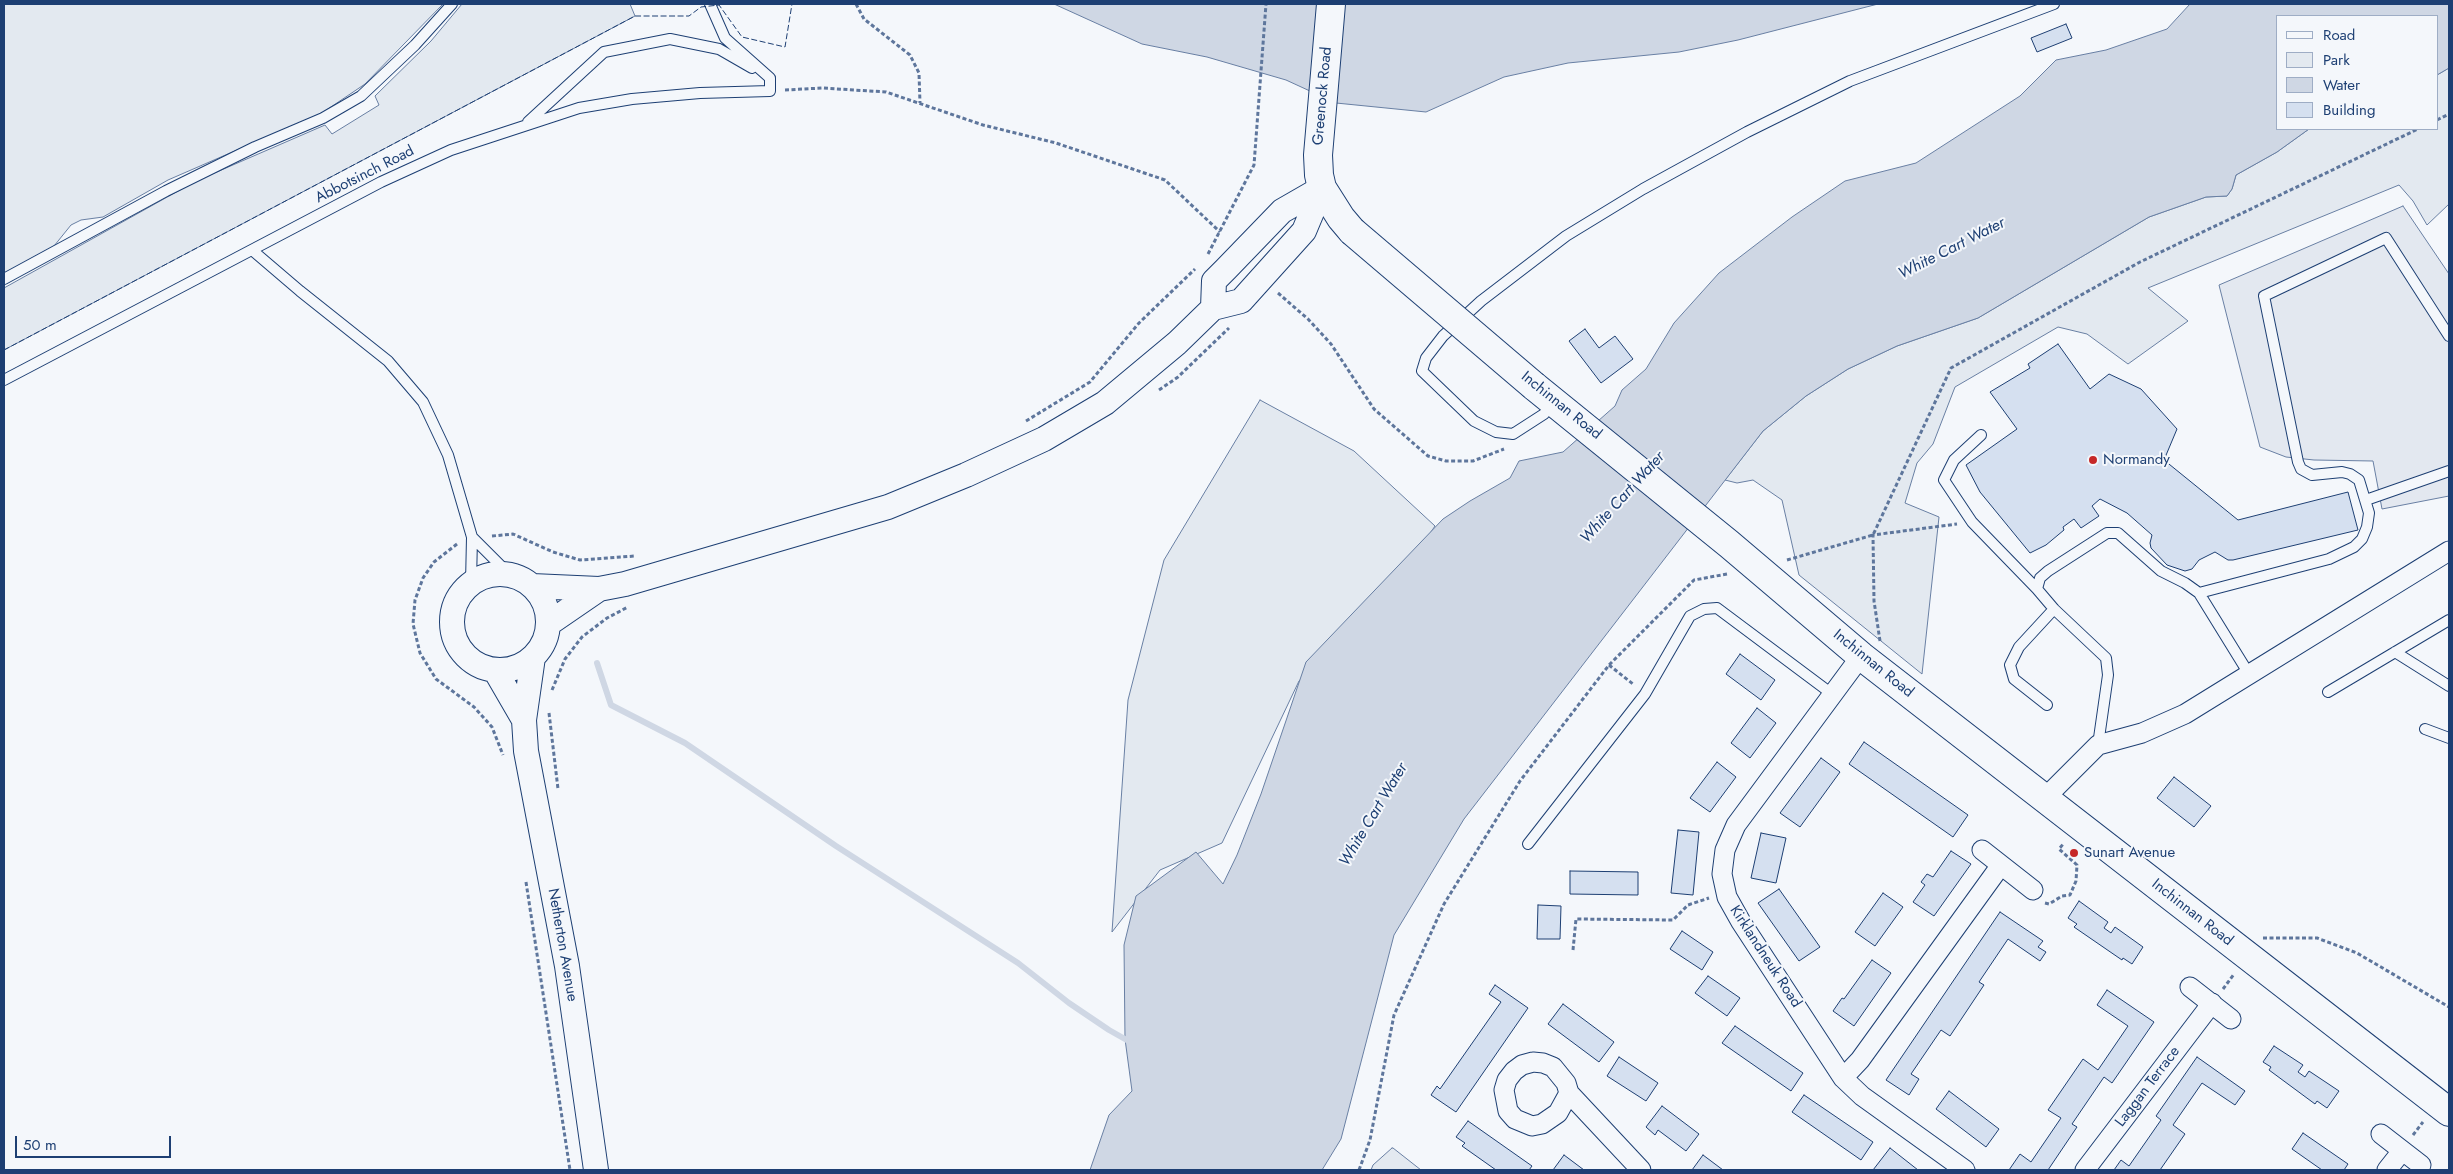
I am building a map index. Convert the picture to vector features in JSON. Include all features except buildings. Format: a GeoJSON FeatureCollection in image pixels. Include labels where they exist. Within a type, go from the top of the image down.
{"type":"FeatureCollection","features":[{"type":"Feature","properties":{"kind":"main road","name":"Greenock Road"},"geometry":{"type":"LineString","coordinates":[[1322,188],[1319,175],[1319,141],[1331,4]]}},
{"type":"Feature","properties":{"kind":"main road","name":"Inchinnan Road"},"geometry":{"type":"LineString","coordinates":[[1322,188],[1352,231],[1861,656],[2443,1108]]}},
{"type":"Feature","properties":{"kind":"street"},"geometry":{"type":"LineString","coordinates":[[1213,308],[1214,281],[1282,211],[1322,188]]}},
{"type":"Feature","properties":{"kind":"street"},"geometry":{"type":"LineString","coordinates":[[532,586],[544,603],[548,624],[544,642],[533,657],[522,664],[508,669],[495,670],[481,666],[468,658],[459,647],[453,634],[454,606],[461,593],[471,583],[483,576],[509,574],[532,586],[599,589],[888,507],[966,475],[1044,439],[1105,402],[1177,343],[1213,308],[1241,301],[1304,231],[1322,188]]}},
{"type":"Feature","properties":{"kind":"street"},"geometry":{"type":"LineString","coordinates":[[2045,798],[2098,745],[2142,732],[2185,714],[2449,551]]}},
{"type":"Feature","properties":{"kind":"street"},"geometry":{"type":"LineString","coordinates":[[548,624],[599,589]]}},
{"type":"Feature","properties":{"kind":"street","name":"Kirklandneuk Road"},"geometry":{"type":"LineString","coordinates":[[1861,656],[1736,825],[1725,850],[1722,874],[1726,892],[1741,922],[1843,1078],[1862,1096],[1965,1170]]}},
{"type":"Feature","properties":{"kind":"street","name":"Netherton Avenue"},"geometry":{"type":"LineString","coordinates":[[533,657],[524,720],[526,751],[567,966],[596,1170]]}},
{"type":"Feature","properties":{"kind":"street","name":"Netherton Avenue"},"geometry":{"type":"LineString","coordinates":[[495,670],[524,720]]}},
{"type":"Feature","properties":{"kind":"street"},"geometry":{"type":"LineString","coordinates":[[1982,850],[2033,890]]}},
{"type":"Feature","properties":{"kind":"street"},"geometry":{"type":"LineString","coordinates":[[1843,1078],[1860,1060],[2001,865]]}},
{"type":"Feature","properties":{"kind":"street"},"geometry":{"type":"LineString","coordinates":[[2190,987],[2231,1019]]}},
{"type":"Feature","properties":{"kind":"street","name":"Laggan Terrace"},"geometry":{"type":"LineString","coordinates":[[2085,1170],[2212,1003]]}},
{"type":"Feature","properties":{"kind":"street"},"geometry":{"type":"LineString","coordinates":[[1569,1093],[1641,1170]]}},
{"type":"Feature","properties":{"kind":"street"},"geometry":{"type":"LineString","coordinates":[[2381,1134],[2422,1165]]}},
{"type":"Feature","properties":{"kind":"street"},"geometry":{"type":"LineString","coordinates":[[2387,1170],[2402,1150]]}},
{"type":"Feature","properties":{"kind":"lane"},"geometry":{"type":"LineString","coordinates":[[4,279],[166,191],[255,147],[323,118],[361,96],[415,45],[452,4]]}},
{"type":"Feature","properties":{"kind":"lane"},"geometry":{"type":"LineString","coordinates":[[710,4],[725,38],[770,78],[770,91]]}},
{"type":"Feature","properties":{"kind":"lane"},"geometry":{"type":"LineString","coordinates":[[1555,402],[1544,414],[1519,431],[1513,434],[1496,432],[1474,421],[1422,370],[1426,358],[1443,336],[1480,301],[1566,236],[1643,189],[1747,132],[1850,81],[2048,5]]}},
{"type":"Feature","properties":{"kind":"lane"},"geometry":{"type":"LineString","coordinates":[[526,124],[604,52],[670,39],[718,49],[770,78]]}},
{"type":"Feature","properties":{"kind":"lane","name":"Abbotsinch Road"},"geometry":{"type":"LineString","coordinates":[[4,380],[381,182],[442,154],[526,124],[579,108],[632,99],[700,92],[770,91]]}},
{"type":"Feature","properties":{"kind":"lane"},"geometry":{"type":"LineString","coordinates":[[2199,593],[2329,559],[2354,547],[2362,539],[2367,527],[2369,513],[2362,484],[2350,474],[2332,472],[2312,475],[2301,469],[2264,296],[2386,238],[2449,336]]}},
{"type":"Feature","properties":{"kind":"lane"},"geometry":{"type":"LineString","coordinates":[[252,250],[300,292],[388,361],[423,402],[448,455],[472,537],[471,583]]}},
{"type":"Feature","properties":{"kind":"lane"},"geometry":{"type":"LineString","coordinates":[[1981,434],[1954,460],[1944,480],[1972,522],[2054,609],[2106,658],[2108,675],[2098,745]]}},
{"type":"Feature","properties":{"kind":"lane"},"geometry":{"type":"LineString","coordinates":[[2366,500],[2449,470]]}},
{"type":"Feature","properties":{"kind":"lane"},"geometry":{"type":"LineString","coordinates":[[2037,589],[2040,578],[2048,571],[2113,531],[2118,533],[2161,571],[2185,583],[2199,593],[2249,674]]}},
{"type":"Feature","properties":{"kind":"lane"},"geometry":{"type":"LineString","coordinates":[[472,537],[509,574]]}},
{"type":"Feature","properties":{"kind":"lane"},"geometry":{"type":"LineString","coordinates":[[1528,844],[1645,694],[1690,616],[1704,609],[1717,608],[1832,694]]}},
{"type":"Feature","properties":{"kind":"lane"},"geometry":{"type":"LineString","coordinates":[[2047,705],[2014,679],[2010,665],[2019,647],[2054,609]]}},
{"type":"Feature","properties":{"kind":"lane"},"geometry":{"type":"LineString","coordinates":[[2328,692],[2449,620]]}},
{"type":"Feature","properties":{"kind":"lane"},"geometry":{"type":"LineString","coordinates":[[2395,652],[2449,686]]}},
{"type":"Feature","properties":{"kind":"lane"},"geometry":{"type":"LineString","coordinates":[[2425,729],[2449,738]]}},
{"type":"Feature","properties":{"kind":"path"},"geometry":{"type":"LineString","coordinates":[[856,4],[864,19],[910,55],[919,73],[920,103]]}},
{"type":"Feature","properties":{"kind":"path"},"geometry":{"type":"LineString","coordinates":[[1202,261],[1220,232],[1254,165],[1257,104],[1266,4]]}},
{"type":"Feature","properties":{"kind":"path"},"geometry":{"type":"LineString","coordinates":[[770,91],[822,88],[886,92],[983,126],[1056,143],[1165,180],[1220,232]]}},
{"type":"Feature","properties":{"kind":"path"},"geometry":{"type":"LineString","coordinates":[[1885,674],[1874,601],[1873,535],[1951,368],[2140,262],[2416,130]]}},
{"type":"Feature","properties":{"kind":"path"},"geometry":{"type":"LineString","coordinates":[[1208,253],[1213,258]]}},
{"type":"Feature","properties":{"kind":"path"},"geometry":{"type":"LineString","coordinates":[[1023,423],[1090,382],[1140,323],[1196,268]]}},
{"type":"Feature","properties":{"kind":"path"},"geometry":{"type":"LineString","coordinates":[[1273,288],[1308,318],[1331,344],[1374,408],[1428,456],[1446,461],[1473,461],[1505,448]]}},
{"type":"Feature","properties":{"kind":"path"},"geometry":{"type":"LineString","coordinates":[[1272,297],[1279,294]]}},
{"type":"Feature","properties":{"kind":"path"},"geometry":{"type":"LineString","coordinates":[[1155,392],[1178,377],[1235,322]]}},
{"type":"Feature","properties":{"kind":"path"},"geometry":{"type":"LineString","coordinates":[[1359,1170],[1370,1140],[1394,1015],[1444,904],[1520,781],[1609,665],[1694,580],[1758,569],[1873,535],[1972,522]]}},
{"type":"Feature","properties":{"kind":"path"},"geometry":{"type":"LineString","coordinates":[[505,764],[492,727],[474,707],[436,679],[420,653],[413,624],[414,600],[423,578],[434,562],[451,547],[472,537],[514,534],[553,552],[580,560],[643,555]]}},
{"type":"Feature","properties":{"kind":"path"},"geometry":{"type":"LineString","coordinates":[[551,699],[552,691],[565,659],[582,637],[607,618],[633,605]]}},
{"type":"Feature","properties":{"kind":"path"},"geometry":{"type":"LineString","coordinates":[[1609,665],[1645,694]]}},
{"type":"Feature","properties":{"kind":"path"},"geometry":{"type":"LineString","coordinates":[[550,708],[549,716],[559,795]]}},
{"type":"Feature","properties":{"kind":"path"},"geometry":{"type":"LineString","coordinates":[[2033,890],[2036,901],[2050,904],[2062,896],[2070,896],[2076,881],[2077,864],[2059,849],[2079,825]]}},
{"type":"Feature","properties":{"kind":"path"},"geometry":{"type":"LineString","coordinates":[[526,881],[570,1170]]}},
{"type":"Feature","properties":{"kind":"path"},"geometry":{"type":"LineString","coordinates":[[1573,950],[1576,919],[1674,920],[1688,905],[1726,892]]}},
{"type":"Feature","properties":{"kind":"path"},"geometry":{"type":"LineString","coordinates":[[2212,1003],[2264,938],[2317,938],[2357,953],[2449,1007]]}},
{"type":"Feature","properties":{"kind":"path"},"geometry":{"type":"LineString","coordinates":[[2402,1150],[2443,1108]]}},
{"type":"Feature","properties":{"kind":"green space"},"geometry":{"type":"Polygon","coordinates":[[[4,4],[443,4],[365,84],[322,113],[168,180],[103,217],[81,220],[71,225],[54,246],[4,274],[4,4]]]}},
{"type":"Feature","properties":{"kind":"green space"},"geometry":{"type":"Polygon","coordinates":[[[462,4],[630,4],[635,16],[4,350],[4,288],[196,181],[325,125],[332,134],[379,105],[375,96],[431,41],[462,4]]]}},
{"type":"Feature","properties":{"kind":"green space"},"geometry":{"type":"Polygon","coordinates":[[[2449,68],[2449,204],[2427,225],[2413,201],[2399,185],[2148,288],[2188,321],[2128,364],[2087,334],[2058,327],[1955,387],[1933,444],[1917,463],[1905,503],[1939,517],[1922,674],[1799,575],[1782,500],[1753,480],[1737,483],[1725,480],[1763,431],[1806,396],[1848,369],[1897,346],[1978,318],[2149,217],[2206,197],[2227,196],[2232,189],[2236,175],[2277,152],[2308,130],[2438,130],[2438,74],[2449,68]]]}},
{"type":"Feature","properties":{"kind":"green space"},"geometry":{"type":"Polygon","coordinates":[[[1260,400],[1354,451],[1435,526],[1412,560],[1299,681],[1222,843],[1160,870],[1112,932],[1128,700],[1164,560],[1260,400]]]}},
{"type":"Feature","properties":{"kind":"green space"},"geometry":{"type":"Polygon","coordinates":[[[1392,1148],[1421,1170],[1371,1170],[1373,1165],[1392,1148]]]}},
{"type":"Feature","properties":{"kind":"shaded area"},"geometry":{"type":"Polygon","coordinates":[[[2403,206],[2449,274],[2449,496],[2382,509],[2373,461],[2314,460],[2286,457],[2260,447],[2219,285],[2403,206]]]}},
{"type":"Feature","properties":{"kind":"water"},"geometry":{"type":"Polygon","coordinates":[[[1054,4],[1878,4],[1738,40],[1679,52],[1568,63],[1504,77],[1426,112],[1336,103],[1286,80],[1207,57],[1142,44],[1054,4]]]}},
{"type":"Feature","properties":{"kind":"water","name":"White Cart Water"},"geometry":{"type":"Polygon","coordinates":[[[2190,4],[2449,4],[2449,68],[2438,74],[2438,15],[2276,15],[2276,130],[2308,130],[2277,152],[2236,175],[2232,189],[2227,196],[2206,197],[2149,217],[1978,318],[1897,346],[1848,369],[1806,396],[1763,431],[1464,819],[1394,935],[1341,1139],[1322,1170],[1090,1170],[1109,1115],[1132,1091],[1125,1039],[1124,945],[1136,896],[1196,852],[1223,884],[1237,855],[1261,794],[1306,662],[1443,519],[1510,478],[1519,461],[1563,452],[1615,406],[1622,390],[1646,369],[1674,323],[1719,273],[1792,217],[1845,181],[1916,163],[2020,96],[2056,60],[2106,50],[2167,29],[2190,4]]]}},
{"type":"Feature","properties":{"kind":"waterway"},"geometry":{"type":"LineString","coordinates":[[597,663],[611,705],[685,743],[836,846],[1018,963],[1069,1003],[1132,1043]]}},
{"type":"Feature","properties":{"kind":"fence"},"geometry":{"type":"LineString","coordinates":[[4,350],[635,16],[689,16],[701,7],[719,5],[742,37],[785,47],[792,4]]}},
{"type":"Feature","properties":{"kind":"place","name":"Normandy"},"geometry":{"type":"Point","coordinates":[2093,460]}},
{"type":"Feature","properties":{"kind":"place","name":"Sunart Avenue"},"geometry":{"type":"Point","coordinates":[2074,853]}}]}
